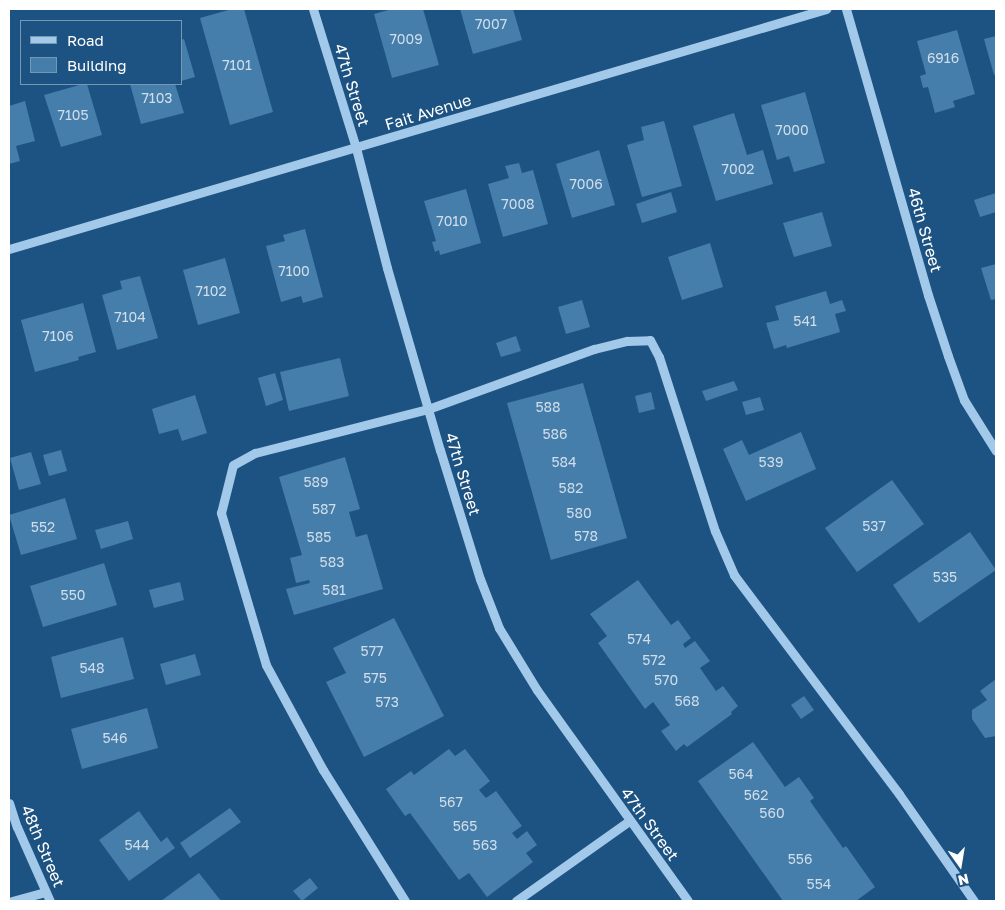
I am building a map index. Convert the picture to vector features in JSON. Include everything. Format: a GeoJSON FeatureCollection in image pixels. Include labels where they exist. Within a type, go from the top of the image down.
{"type":"FeatureCollection","features":[{"type":"Feature","properties":{"kind":"street","name":"47th Street"},"geometry":{"type":"LineString","coordinates":[[313,9],[356,148],[387,268],[428,409],[480,579],[499,628],[537,690],[688,901]]}},
{"type":"Feature","properties":{"kind":"street","name":"Fait Avenue"},"geometry":{"type":"LineString","coordinates":[[9,249],[826,9]]}},
{"type":"Feature","properties":{"kind":"street","name":"46th Street"},"geometry":{"type":"LineString","coordinates":[[846,9],[928,295],[948,356],[964,400],[996,451]]}},
{"type":"Feature","properties":{"kind":"street"},"geometry":{"type":"LineString","coordinates":[[405,901],[323,770],[266,665],[221,513],[233,465],[255,453],[428,409],[594,349],[627,341],[650,340],[659,357],[715,531],[734,575],[900,794],[974,901]]}},
{"type":"Feature","properties":{"kind":"street","name":"48th Street"},"geometry":{"type":"LineString","coordinates":[[9,802],[50,901]]}},
{"type":"Feature","properties":{"kind":"street"},"geometry":{"type":"LineString","coordinates":[[516,901],[629,820]]}},
{"type":"Feature","properties":{"kind":"street"},"geometry":{"type":"LineString","coordinates":[[12,901],[45,892]]}},
{"type":"Feature","properties":{"kind":"building"},"geometry":{"type":"Polygon","coordinates":[[[232,9],[244,9],[273,112],[230,125],[200,18],[232,9]]]}},
{"type":"Feature","properties":{"kind":"building"},"geometry":{"type":"Polygon","coordinates":[[[392,9],[423,9],[439,65],[392,78],[374,14],[392,9]]]}},
{"type":"Feature","properties":{"kind":"building"},"geometry":{"type":"Polygon","coordinates":[[[460,9],[513,9],[522,40],[473,54],[460,9]]]}},
{"type":"Feature","properties":{"kind":"building"},"geometry":{"type":"Polygon","coordinates":[[[957,30],[975,94],[953,101],[955,107],[935,113],[928,87],[923,88],[920,76],[926,74],[917,41],[957,30]]]}},
{"type":"Feature","properties":{"kind":"building"},"geometry":{"type":"Polygon","coordinates":[[[996,36],[996,74],[994,75],[984,39],[996,36]]]}},
{"type":"Feature","properties":{"kind":"building"},"geometry":{"type":"Polygon","coordinates":[[[184,39],[195,77],[182,81],[182,40],[184,39]]]}},
{"type":"Feature","properties":{"kind":"building"},"geometry":{"type":"Polygon","coordinates":[[[79,85],[87,85],[102,135],[61,147],[44,95],[79,85]]]}},
{"type":"Feature","properties":{"kind":"building"},"geometry":{"type":"Polygon","coordinates":[[[130,85],[175,85],[184,113],[141,124],[130,85]]]}},
{"type":"Feature","properties":{"kind":"building"},"geometry":{"type":"Polygon","coordinates":[[[805,92],[825,163],[794,172],[789,156],[777,160],[761,105],[805,92]]]}},
{"type":"Feature","properties":{"kind":"building"},"geometry":{"type":"Polygon","coordinates":[[[25,101],[35,141],[16,146],[20,161],[9,164],[9,106],[25,101]]]}},
{"type":"Feature","properties":{"kind":"building"},"geometry":{"type":"Polygon","coordinates":[[[734,113],[747,155],[763,150],[773,184],[716,201],[693,126],[734,113]]]}},
{"type":"Feature","properties":{"kind":"building"},"geometry":{"type":"Polygon","coordinates":[[[664,121],[682,186],[642,197],[627,145],[644,140],[641,127],[664,121]]]}},
{"type":"Feature","properties":{"kind":"building"},"geometry":{"type":"Polygon","coordinates":[[[599,150],[615,205],[572,218],[556,164],[599,150]]]}},
{"type":"Feature","properties":{"kind":"building"},"geometry":{"type":"Polygon","coordinates":[[[519,163],[522,173],[533,170],[548,224],[503,237],[488,184],[509,178],[505,166],[519,163]]]}},
{"type":"Feature","properties":{"kind":"building"},"geometry":{"type":"Polygon","coordinates":[[[466,189],[481,243],[440,255],[439,250],[435,252],[432,242],[436,241],[424,201],[466,189]]]}},
{"type":"Feature","properties":{"kind":"building"},"geometry":{"type":"Polygon","coordinates":[[[671,192],[677,212],[642,223],[636,204],[671,192]]]}},
{"type":"Feature","properties":{"kind":"building"},"geometry":{"type":"Polygon","coordinates":[[[996,193],[996,212],[980,217],[974,200],[996,193]]]}},
{"type":"Feature","properties":{"kind":"building"},"geometry":{"type":"Polygon","coordinates":[[[822,212],[832,246],[794,257],[783,223],[822,212]]]}},
{"type":"Feature","properties":{"kind":"building"},"geometry":{"type":"Polygon","coordinates":[[[305,229],[323,297],[303,303],[301,296],[281,302],[266,246],[285,241],[283,235],[305,229]]]}},
{"type":"Feature","properties":{"kind":"building"},"geometry":{"type":"Polygon","coordinates":[[[710,243],[723,287],[682,300],[668,257],[710,243]]]}},
{"type":"Feature","properties":{"kind":"building"},"geometry":{"type":"Polygon","coordinates":[[[225,258],[240,313],[198,325],[183,270],[225,258]]]}},
{"type":"Feature","properties":{"kind":"building"},"geometry":{"type":"Polygon","coordinates":[[[996,264],[996,299],[991,300],[981,268],[996,264]]]}},
{"type":"Feature","properties":{"kind":"building"},"geometry":{"type":"Polygon","coordinates":[[[140,276],[158,338],[117,350],[102,295],[122,289],[120,281],[140,276]]]}},
{"type":"Feature","properties":{"kind":"building"},"geometry":{"type":"Polygon","coordinates":[[[826,291],[830,304],[842,300],[846,311],[835,314],[840,332],[787,348],[786,345],[774,349],[766,323],[779,320],[775,306],[826,291]]]}},
{"type":"Feature","properties":{"kind":"building"},"geometry":{"type":"Polygon","coordinates":[[[582,300],[590,327],[566,334],[558,307],[582,300]]]}},
{"type":"Feature","properties":{"kind":"building"},"geometry":{"type":"Polygon","coordinates":[[[83,303],[96,352],[78,357],[79,360],[35,372],[21,320],[83,303]]]}},
{"type":"Feature","properties":{"kind":"building"},"geometry":{"type":"Polygon","coordinates":[[[516,336],[521,351],[501,357],[496,343],[516,336]]]}},
{"type":"Feature","properties":{"kind":"building"},"geometry":{"type":"Polygon","coordinates":[[[340,358],[349,396],[289,411],[280,372],[340,358]]]}},
{"type":"Feature","properties":{"kind":"building"},"geometry":{"type":"Polygon","coordinates":[[[275,373],[283,400],[266,406],[258,378],[275,373]]]}},
{"type":"Feature","properties":{"kind":"building"},"geometry":{"type":"Polygon","coordinates":[[[734,381],[738,390],[706,401],[702,391],[734,381]]]}},
{"type":"Feature","properties":{"kind":"building"},"geometry":{"type":"Polygon","coordinates":[[[583,383],[627,538],[551,560],[507,403],[583,383]]]}},
{"type":"Feature","properties":{"kind":"building"},"geometry":{"type":"Polygon","coordinates":[[[651,392],[655,409],[639,413],[635,396],[651,392]]]}},
{"type":"Feature","properties":{"kind":"building"},"geometry":{"type":"Polygon","coordinates":[[[195,395],[207,433],[182,441],[178,429],[159,434],[152,409],[195,395]]]}},
{"type":"Feature","properties":{"kind":"building"},"geometry":{"type":"Polygon","coordinates":[[[760,397],[764,410],[746,415],[742,402],[760,397]]]}},
{"type":"Feature","properties":{"kind":"building"},"geometry":{"type":"Polygon","coordinates":[[[801,432],[816,469],[746,501],[723,449],[742,440],[749,455],[801,432]]]}},
{"type":"Feature","properties":{"kind":"building"},"geometry":{"type":"Polygon","coordinates":[[[61,450],[67,471],[49,476],[43,455],[61,450]]]}},
{"type":"Feature","properties":{"kind":"building"},"geometry":{"type":"Polygon","coordinates":[[[31,452],[41,484],[19,490],[10,458],[31,452]]]}},
{"type":"Feature","properties":{"kind":"building"},"geometry":{"type":"Polygon","coordinates":[[[345,457],[360,509],[349,512],[356,537],[367,534],[383,589],[294,615],[286,589],[310,583],[309,580],[296,583],[290,558],[302,555],[279,477],[345,457]]]}},
{"type":"Feature","properties":{"kind":"building"},"geometry":{"type":"Polygon","coordinates":[[[892,480],[924,524],[857,572],[825,528],[892,480]]]}},
{"type":"Feature","properties":{"kind":"building"},"geometry":{"type":"Polygon","coordinates":[[[65,498],[77,539],[21,555],[9,515],[65,498]]]}},
{"type":"Feature","properties":{"kind":"building"},"geometry":{"type":"Polygon","coordinates":[[[128,521],[133,539],[101,549],[95,530],[128,521]]]}},
{"type":"Feature","properties":{"kind":"building"},"geometry":{"type":"Polygon","coordinates":[[[970,532],[996,570],[919,623],[893,585],[970,532]]]}},
{"type":"Feature","properties":{"kind":"building"},"geometry":{"type":"Polygon","coordinates":[[[104,563],[117,605],[43,627],[30,586],[104,563]]]}},
{"type":"Feature","properties":{"kind":"building"},"geometry":{"type":"Polygon","coordinates":[[[638,580],[671,625],[678,620],[691,638],[683,644],[685,648],[695,641],[710,661],[700,668],[716,691],[723,686],[738,706],[731,712],[732,714],[687,747],[684,744],[676,751],[661,731],[670,725],[653,702],[645,709],[598,643],[607,636],[590,614],[638,580]]]}},
{"type":"Feature","properties":{"kind":"building"},"geometry":{"type":"Polygon","coordinates":[[[180,582],[184,600],[154,608],[149,590],[180,582]]]}},
{"type":"Feature","properties":{"kind":"building"},"geometry":{"type":"Polygon","coordinates":[[[394,618],[444,716],[364,757],[326,682],[346,673],[333,648],[394,618]]]}},
{"type":"Feature","properties":{"kind":"building"},"geometry":{"type":"Polygon","coordinates":[[[123,637],[134,679],[61,698],[51,657],[123,637]]]}},
{"type":"Feature","properties":{"kind":"building"},"geometry":{"type":"Polygon","coordinates":[[[195,654],[201,675],[166,685],[160,664],[195,654]]]}},
{"type":"Feature","properties":{"kind":"building"},"geometry":{"type":"Polygon","coordinates":[[[996,679],[996,736],[985,738],[972,719],[972,710],[987,700],[980,691],[996,679]]]}},
{"type":"Feature","properties":{"kind":"building"},"geometry":{"type":"Polygon","coordinates":[[[804,696],[814,710],[801,719],[791,705],[804,696]]]}},
{"type":"Feature","properties":{"kind":"building"},"geometry":{"type":"Polygon","coordinates":[[[147,708],[158,748],[82,769],[71,729],[147,708]]]}},
{"type":"Feature","properties":{"kind":"building"},"geometry":{"type":"Polygon","coordinates":[[[753,742],[785,787],[799,777],[814,798],[810,801],[843,848],[846,846],[875,887],[856,901],[783,901],[698,781],[753,742]]]}},
{"type":"Feature","properties":{"kind":"building"},"geometry":{"type":"Polygon","coordinates":[[[449,749],[455,756],[465,749],[490,781],[479,790],[486,798],[496,791],[522,826],[512,833],[517,839],[527,831],[537,845],[526,853],[533,862],[487,897],[469,873],[459,880],[410,813],[405,816],[386,789],[411,771],[414,775],[449,749]]]}},
{"type":"Feature","properties":{"kind":"building"},"geometry":{"type":"Polygon","coordinates":[[[230,808],[241,822],[190,858],[180,843],[230,808]]]}},
{"type":"Feature","properties":{"kind":"building"},"geometry":{"type":"Polygon","coordinates":[[[139,811],[161,842],[167,837],[175,848],[129,881],[99,840],[139,811]]]}},
{"type":"Feature","properties":{"kind":"building"},"geometry":{"type":"Polygon","coordinates":[[[199,873],[221,901],[161,901],[199,873]]]}},
{"type":"Feature","properties":{"kind":"building"},"geometry":{"type":"Polygon","coordinates":[[[310,878],[318,888],[302,901],[293,891],[310,878]]]}}]}
